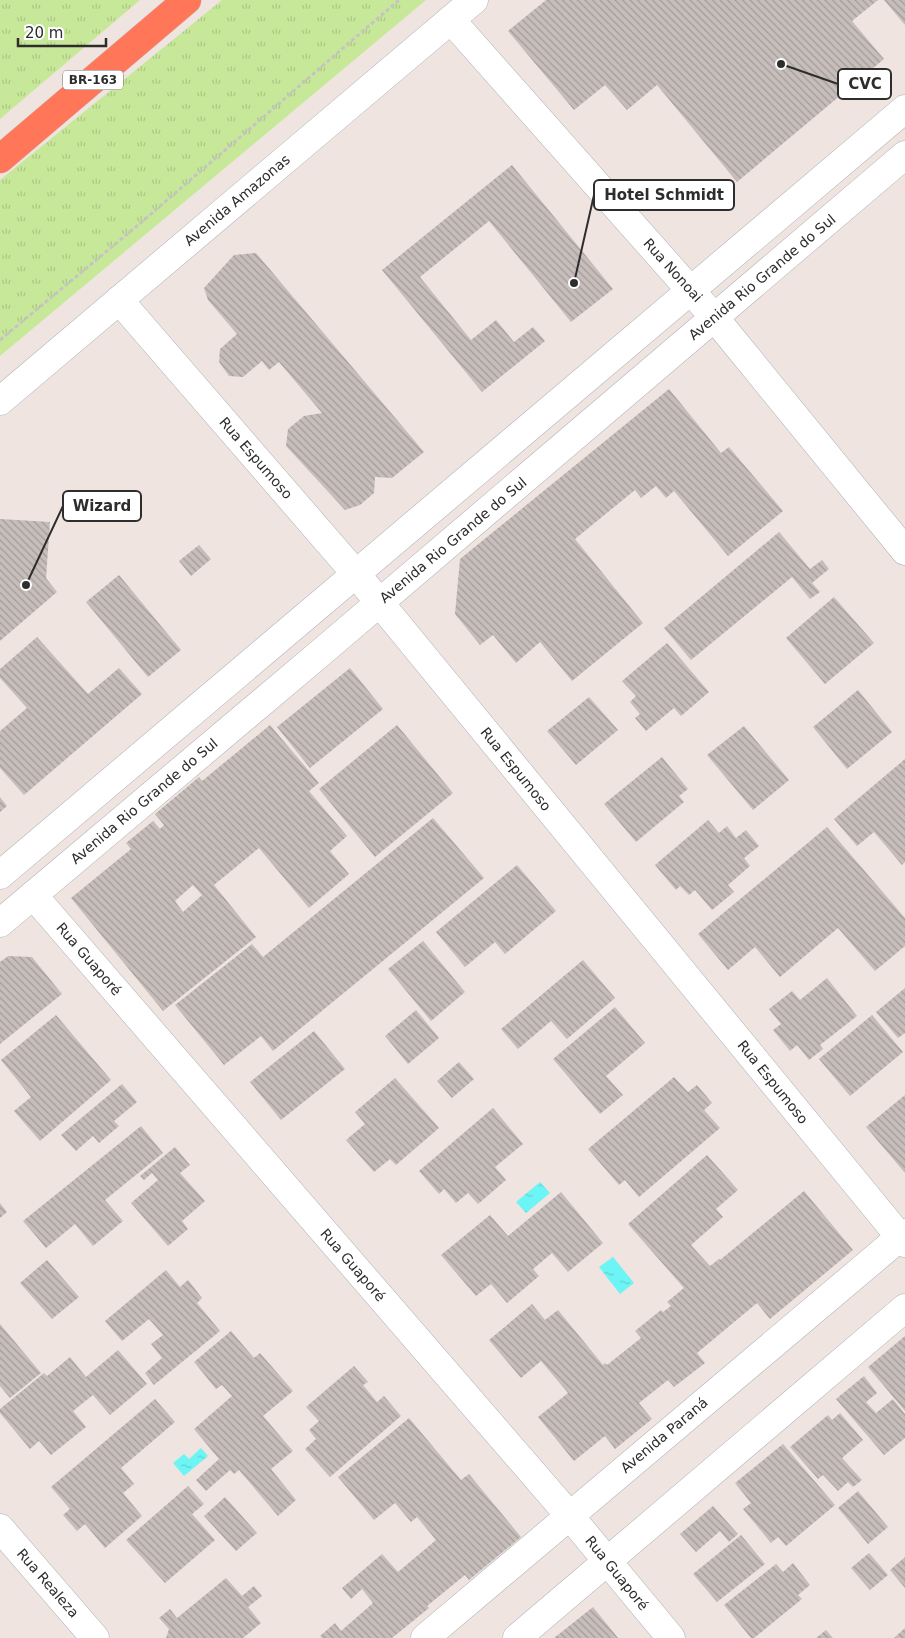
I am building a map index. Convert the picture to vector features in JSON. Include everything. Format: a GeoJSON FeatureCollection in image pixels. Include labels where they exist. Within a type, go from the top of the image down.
{"type":"FeatureCollection","features":[{"type":"Feature","properties":{"kind":"highway","name":"BR-163"},"geometry":{"type":"LineString","coordinates":[[0,159],[186,0]]}},
{"type":"Feature","properties":{"kind":"street","name":"Avenida Amazonas"},"geometry":{"type":"LineString","coordinates":[[0,401],[474,0]]}},
{"type":"Feature","properties":{"kind":"street","name":"Rua Nonoai"},"geometry":{"type":"LineString","coordinates":[[451,20],[691,290],[905,551]]}},
{"type":"Feature","properties":{"kind":"street"},"geometry":{"type":"LineString","coordinates":[[0,875],[905,109]]}},
{"type":"Feature","properties":{"kind":"street","name":"Avenida Rio Grande do Sul"},"geometry":{"type":"LineString","coordinates":[[0,923],[905,155]]}},
{"type":"Feature","properties":{"kind":"street","name":"Rua Espumoso"},"geometry":{"type":"LineString","coordinates":[[119,300],[356,574],[903,1238]]}},
{"type":"Feature","properties":{"kind":"street","name":"Rua Guaporé"},"geometry":{"type":"LineString","coordinates":[[33,895],[569,1515],[671,1638]]}},
{"type":"Feature","properties":{"kind":"street","name":"Avenida Paraná"},"geometry":{"type":"LineString","coordinates":[[424,1638],[903,1238]]}},
{"type":"Feature","properties":{"kind":"street"},"geometry":{"type":"LineString","coordinates":[[517,1638],[905,1308]]}},
{"type":"Feature","properties":{"kind":"street","name":"Rua Realeza"},"geometry":{"type":"LineString","coordinates":[[0,1528],[95,1638]]}},
{"type":"Feature","properties":{"kind":"path"},"geometry":{"type":"LineString","coordinates":[[0,340],[137,226],[399,0]]}},
{"type":"Feature","properties":{"kind":"green space"},"geometry":{"type":"Polygon","coordinates":[[[0,0],[140,0],[0,119],[0,0]]]}},
{"type":"Feature","properties":{"kind":"green space"},"geometry":{"type":"Polygon","coordinates":[[[222,0],[426,0],[0,356],[0,180],[222,0]]]}},
{"type":"Feature","properties":{"kind":"water"},"geometry":{"type":"Polygon","coordinates":[[[540,1182],[550,1193],[526,1213],[516,1202],[540,1182]]]}},
{"type":"Feature","properties":{"kind":"water"},"geometry":{"type":"Polygon","coordinates":[[[613,1257],[634,1283],[620,1294],[599,1267],[613,1257]]]}},
{"type":"Feature","properties":{"kind":"water"},"geometry":{"type":"Polygon","coordinates":[[[201,1448],[208,1456],[184,1476],[173,1463],[184,1454],[189,1459],[201,1448]]]}},
{"type":"Feature","properties":{"kind":"building"},"geometry":{"type":"Polygon","coordinates":[[[546,0],[878,0],[852,21],[884,59],[737,182],[657,85],[627,110],[605,85],[574,110],[508,31],[546,0]]]}},
{"type":"Feature","properties":{"kind":"building"},"geometry":{"type":"Polygon","coordinates":[[[884,0],[905,0],[905,25],[884,0]]]}},
{"type":"Feature","properties":{"kind":"building"},"geometry":{"type":"Polygon","coordinates":[[[512,165],[613,289],[571,322],[489,221],[420,277],[471,340],[496,320],[514,342],[533,327],[545,341],[482,392],[382,270],[512,165]]]}},
{"type":"Feature","properties":{"kind":"building"},"geometry":{"type":"Polygon","coordinates":[[[256,253],[424,452],[392,478],[375,477],[374,493],[360,505],[345,510],[286,446],[288,429],[304,416],[322,413],[279,362],[269,370],[262,361],[243,377],[229,376],[219,362],[220,349],[237,334],[208,300],[204,288],[234,255],[256,253]]]}},
{"type":"Feature","properties":{"kind":"building"},"geometry":{"type":"Polygon","coordinates":[[[669,389],[721,453],[729,447],[783,511],[728,556],[674,491],[666,498],[656,486],[641,498],[635,490],[575,539],[643,623],[572,681],[540,642],[516,663],[493,635],[480,645],[455,614],[460,559],[669,389]]]}},
{"type":"Feature","properties":{"kind":"building"},"geometry":{"type":"Polygon","coordinates":[[[0,519],[50,522],[46,578],[57,592],[0,641],[0,519]]]}},
{"type":"Feature","properties":{"kind":"building"},"geometry":{"type":"Polygon","coordinates":[[[779,532],[810,569],[822,560],[829,569],[812,583],[820,592],[810,599],[792,577],[691,660],[664,628],[779,532]]]}},
{"type":"Feature","properties":{"kind":"building"},"geometry":{"type":"Polygon","coordinates":[[[199,545],[211,559],[191,576],[179,561],[199,545]]]}},
{"type":"Feature","properties":{"kind":"building"},"geometry":{"type":"Polygon","coordinates":[[[119,575],[181,650],[148,677],[86,602],[119,575]]]}},
{"type":"Feature","properties":{"kind":"building"},"geometry":{"type":"Polygon","coordinates":[[[834,597],[874,643],[825,684],[786,638],[834,597]]]}},
{"type":"Feature","properties":{"kind":"building"},"geometry":{"type":"Polygon","coordinates":[[[37,637],[88,694],[119,668],[142,694],[24,795],[0,768],[0,731],[27,708],[0,678],[0,669],[37,637]]]}},
{"type":"Feature","properties":{"kind":"building"},"geometry":{"type":"Polygon","coordinates":[[[667,643],[709,692],[681,716],[674,708],[646,731],[635,718],[640,714],[630,702],[636,696],[622,681],[667,643]]]}},
{"type":"Feature","properties":{"kind":"building"},"geometry":{"type":"Polygon","coordinates":[[[350,668],[383,709],[310,768],[277,727],[350,668]]]}},
{"type":"Feature","properties":{"kind":"building"},"geometry":{"type":"Polygon","coordinates":[[[858,690],[892,732],[847,769],[813,727],[858,690]]]}},
{"type":"Feature","properties":{"kind":"building"},"geometry":{"type":"Polygon","coordinates":[[[589,697],[618,730],[576,765],[547,731],[589,697]]]}},
{"type":"Feature","properties":{"kind":"building"},"geometry":{"type":"Polygon","coordinates":[[[270,725],[319,783],[309,791],[347,836],[330,851],[349,874],[309,908],[259,848],[214,885],[256,937],[163,1011],[71,898],[131,849],[126,843],[153,821],[160,829],[164,825],[155,814],[199,777],[202,781],[270,725]],[[193,885],[175,901],[183,912],[202,895],[193,885]]]}},
{"type":"Feature","properties":{"kind":"building"},"geometry":{"type":"Polygon","coordinates":[[[397,725],[453,793],[375,857],[319,789],[397,725]]]}},
{"type":"Feature","properties":{"kind":"building"},"geometry":{"type":"Polygon","coordinates":[[[744,726],[789,780],[753,810],[707,755],[744,726]]]}},
{"type":"Feature","properties":{"kind":"building"},"geometry":{"type":"Polygon","coordinates":[[[662,757],[688,789],[679,796],[684,802],[636,842],[604,804],[662,757]]]}},
{"type":"Feature","properties":{"kind":"building"},"geometry":{"type":"Polygon","coordinates":[[[905,759],[905,862],[902,865],[874,832],[857,846],[834,819],[905,759]]]}},
{"type":"Feature","properties":{"kind":"building"},"geometry":{"type":"Polygon","coordinates":[[[0,797],[7,806],[0,812],[0,797]]]}},
{"type":"Feature","properties":{"kind":"building"},"geometry":{"type":"Polygon","coordinates":[[[433,818],[484,878],[273,1051],[261,1036],[224,1065],[175,1005],[252,944],[263,957],[433,818]]]}},
{"type":"Feature","properties":{"kind":"building"},"geometry":{"type":"Polygon","coordinates":[[[708,820],[719,833],[727,826],[736,838],[746,830],[759,846],[744,858],[750,866],[728,885],[734,892],[712,910],[695,890],[689,895],[680,886],[676,890],[655,865],[708,820]]]}},
{"type":"Feature","properties":{"kind":"building"},"geometry":{"type":"Polygon","coordinates":[[[827,827],[905,918],[905,946],[875,971],[838,928],[780,977],[755,947],[728,970],[698,934],[827,827]]]}},
{"type":"Feature","properties":{"kind":"building"},"geometry":{"type":"Polygon","coordinates":[[[517,865],[556,911],[505,954],[495,942],[465,967],[436,932],[517,865]]]}},
{"type":"Feature","properties":{"kind":"building"},"geometry":{"type":"Polygon","coordinates":[[[423,941],[465,992],[431,1021],[388,969],[423,941]]]}},
{"type":"Feature","properties":{"kind":"building"},"geometry":{"type":"Polygon","coordinates":[[[8,956],[32,957],[62,994],[0,1044],[0,962],[8,956]]]}},
{"type":"Feature","properties":{"kind":"building"},"geometry":{"type":"Polygon","coordinates":[[[583,960],[615,998],[567,1039],[551,1021],[518,1049],[501,1029],[583,960]]]}},
{"type":"Feature","properties":{"kind":"building"},"geometry":{"type":"Polygon","coordinates":[[[827,978],[857,1016],[820,1045],[823,1049],[809,1060],[797,1045],[790,1051],[773,1030],[781,1024],[769,1009],[792,991],[800,1000],[827,978]]]}},
{"type":"Feature","properties":{"kind":"building"},"geometry":{"type":"Polygon","coordinates":[[[905,988],[905,1033],[898,1038],[876,1012],[905,988]]]}},
{"type":"Feature","properties":{"kind":"building"},"geometry":{"type":"Polygon","coordinates":[[[615,1007],[645,1043],[606,1076],[623,1095],[600,1114],[553,1059],[615,1007]]]}},
{"type":"Feature","properties":{"kind":"building"},"geometry":{"type":"Polygon","coordinates":[[[416,1010],[439,1038],[408,1064],[385,1036],[416,1010]]]}},
{"type":"Feature","properties":{"kind":"building"},"geometry":{"type":"Polygon","coordinates":[[[56,1015],[111,1080],[40,1141],[14,1111],[31,1097],[1,1060],[56,1015]]]}},
{"type":"Feature","properties":{"kind":"building"},"geometry":{"type":"Polygon","coordinates":[[[872,1015],[903,1052],[850,1096],[819,1059],[872,1015]]]}},
{"type":"Feature","properties":{"kind":"building"},"geometry":{"type":"Polygon","coordinates":[[[314,1031],[345,1069],[281,1120],[250,1082],[314,1031]]]}},
{"type":"Feature","properties":{"kind":"building"},"geometry":{"type":"Polygon","coordinates":[[[459,1062],[474,1079],[452,1098],[437,1081],[459,1062]]]}},
{"type":"Feature","properties":{"kind":"building"},"geometry":{"type":"Polygon","coordinates":[[[674,1077],[688,1092],[697,1085],[712,1103],[704,1110],[720,1128],[639,1197],[625,1180],[619,1185],[588,1149],[674,1077]]]}},
{"type":"Feature","properties":{"kind":"building"},"geometry":{"type":"Polygon","coordinates":[[[395,1078],[439,1128],[396,1165],[390,1159],[374,1172],[346,1140],[365,1124],[355,1112],[395,1078]]]}},
{"type":"Feature","properties":{"kind":"building"},"geometry":{"type":"Polygon","coordinates":[[[122,1084],[137,1102],[114,1121],[119,1126],[99,1143],[93,1136],[76,1151],[61,1135],[122,1084]]]}},
{"type":"Feature","properties":{"kind":"building"},"geometry":{"type":"Polygon","coordinates":[[[905,1095],[905,1173],[866,1127],[905,1095]]]}},
{"type":"Feature","properties":{"kind":"building"},"geometry":{"type":"Polygon","coordinates":[[[493,1108],[523,1144],[495,1167],[506,1180],[478,1204],[468,1193],[456,1203],[444,1189],[439,1194],[419,1171],[493,1108]]]}},
{"type":"Feature","properties":{"kind":"building"},"geometry":{"type":"Polygon","coordinates":[[[141,1126],[163,1153],[105,1200],[123,1221],[93,1246],[75,1224],[46,1248],[23,1221],[141,1126]]]}},
{"type":"Feature","properties":{"kind":"building"},"geometry":{"type":"Polygon","coordinates":[[[175,1147],[190,1165],[180,1173],[205,1201],[182,1221],[188,1229],[168,1246],[131,1203],[158,1180],[152,1173],[144,1180],[140,1176],[175,1147]]]}},
{"type":"Feature","properties":{"kind":"building"},"geometry":{"type":"Polygon","coordinates":[[[707,1155],[738,1190],[716,1209],[723,1217],[691,1245],[710,1266],[720,1260],[804,1191],[853,1250],[770,1319],[757,1303],[697,1353],[705,1363],[674,1387],[668,1380],[639,1403],[652,1419],[615,1449],[605,1436],[574,1461],[538,1417],[568,1393],[541,1361],[521,1378],[489,1340],[532,1304],[545,1320],[558,1310],[603,1365],[605,1363],[607,1365],[641,1338],[635,1331],[661,1310],[663,1312],[671,1306],[667,1302],[684,1288],[628,1224],[707,1155]]]}},
{"type":"Feature","properties":{"kind":"building"},"geometry":{"type":"Polygon","coordinates":[[[561,1192],[603,1243],[568,1272],[552,1253],[533,1269],[539,1276],[507,1303],[491,1284],[476,1296],[441,1255],[490,1215],[508,1236],[561,1192]]]}},
{"type":"Feature","properties":{"kind":"building"},"geometry":{"type":"Polygon","coordinates":[[[0,1203],[7,1212],[0,1218],[0,1203]]]}},
{"type":"Feature","properties":{"kind":"building"},"geometry":{"type":"Polygon","coordinates":[[[47,1260],[79,1297],[52,1319],[20,1283],[47,1260]]]}},
{"type":"Feature","properties":{"kind":"building"},"geometry":{"type":"Polygon","coordinates":[[[166,1270],[180,1287],[188,1280],[202,1298],[197,1303],[220,1331],[154,1385],[145,1373],[162,1358],[151,1344],[163,1335],[149,1319],[122,1341],[105,1321],[166,1270]]]}},
{"type":"Feature","properties":{"kind":"building"},"geometry":{"type":"Polygon","coordinates":[[[0,1324],[41,1373],[10,1398],[0,1386],[0,1324]]]}},
{"type":"Feature","properties":{"kind":"building"},"geometry":{"type":"Polygon","coordinates":[[[231,1331],[254,1358],[260,1353],[293,1391],[263,1416],[293,1451],[271,1469],[296,1500],[278,1516],[239,1470],[234,1474],[230,1470],[206,1491],[196,1480],[219,1459],[194,1429],[232,1396],[222,1385],[216,1389],[194,1362],[231,1331]]]}},
{"type":"Feature","properties":{"kind":"building"},"geometry":{"type":"Polygon","coordinates":[[[905,1336],[905,1411],[868,1367],[905,1336]]]}},
{"type":"Feature","properties":{"kind":"building"},"geometry":{"type":"Polygon","coordinates":[[[118,1350],[147,1384],[110,1415],[93,1395],[73,1411],[86,1427],[51,1455],[39,1441],[30,1449],[0,1413],[0,1409],[44,1373],[47,1376],[70,1357],[86,1377],[118,1350]]]}},
{"type":"Feature","properties":{"kind":"building"},"geometry":{"type":"Polygon","coordinates":[[[354,1366],[368,1382],[363,1385],[377,1402],[384,1396],[401,1416],[330,1477],[305,1449],[316,1439],[309,1430],[319,1421],[306,1407],[354,1366]]]}},
{"type":"Feature","properties":{"kind":"building"},"geometry":{"type":"Polygon","coordinates":[[[864,1376],[877,1393],[866,1402],[876,1413],[893,1399],[905,1414],[905,1438],[884,1455],[836,1399],[864,1376]]]}},
{"type":"Feature","properties":{"kind":"building"},"geometry":{"type":"Polygon","coordinates":[[[155,1399],[175,1422],[121,1468],[134,1484],[123,1493],[142,1516],[105,1548],[85,1524],[77,1531],[63,1515],[70,1509],[51,1487],[155,1399]]]}},
{"type":"Feature","properties":{"kind":"building"},"geometry":{"type":"Polygon","coordinates":[[[840,1413],[863,1440],[842,1458],[862,1480],[853,1487],[848,1482],[838,1491],[823,1475],[818,1479],[790,1447],[828,1415],[832,1420],[840,1413]]]}},
{"type":"Feature","properties":{"kind":"building"},"geometry":{"type":"Polygon","coordinates":[[[409,1418],[461,1480],[469,1474],[521,1537],[469,1580],[465,1575],[392,1638],[322,1638],[320,1636],[335,1623],[341,1631],[373,1603],[362,1589],[351,1599],[342,1588],[382,1554],[398,1572],[436,1540],[417,1517],[411,1522],[395,1503],[374,1520],[338,1477],[409,1418]]]}},
{"type":"Feature","properties":{"kind":"building"},"geometry":{"type":"Polygon","coordinates":[[[783,1444],[835,1505],[786,1546],[778,1537],[771,1543],[743,1509],[751,1503],[735,1483],[783,1444]]]}},
{"type":"Feature","properties":{"kind":"building"},"geometry":{"type":"Polygon","coordinates":[[[188,1486],[204,1504],[192,1514],[215,1540],[165,1583],[126,1540],[188,1486]]]}},
{"type":"Feature","properties":{"kind":"building"},"geometry":{"type":"Polygon","coordinates":[[[858,1491],[888,1527],[868,1544],[838,1508],[858,1491]]]}},
{"type":"Feature","properties":{"kind":"building"},"geometry":{"type":"Polygon","coordinates":[[[225,1497],[257,1533],[236,1551],[204,1516],[225,1497]]]}},
{"type":"Feature","properties":{"kind":"building"},"geometry":{"type":"Polygon","coordinates":[[[713,1506],[738,1534],[729,1542],[720,1531],[696,1552],[680,1534],[713,1506]]]}},
{"type":"Feature","properties":{"kind":"building"},"geometry":{"type":"Polygon","coordinates":[[[741,1535],[765,1564],[717,1602],[693,1574],[741,1535]]]}},
{"type":"Feature","properties":{"kind":"building"},"geometry":{"type":"Polygon","coordinates":[[[869,1553],[888,1575],[870,1590],[851,1568],[869,1553]]]}},
{"type":"Feature","properties":{"kind":"building"},"geometry":{"type":"Polygon","coordinates":[[[905,1557],[905,1588],[890,1570],[905,1557]]]}},
{"type":"Feature","properties":{"kind":"building"},"geometry":{"type":"Polygon","coordinates":[[[793,1563],[810,1585],[798,1595],[802,1599],[754,1638],[751,1638],[724,1605],[776,1564],[783,1572],[793,1563]]]}},
{"type":"Feature","properties":{"kind":"building"},"geometry":{"type":"Polygon","coordinates":[[[226,1578],[242,1596],[254,1586],[262,1596],[248,1607],[261,1623],[243,1638],[166,1638],[169,1629],[159,1618],[170,1609],[177,1618],[226,1578]]]}},
{"type":"Feature","properties":{"kind":"building"},"geometry":{"type":"Polygon","coordinates":[[[593,1607],[618,1638],[554,1638],[593,1607]]]}},
{"type":"Feature","properties":{"kind":"building"},"geometry":{"type":"Polygon","coordinates":[[[905,1628],[905,1638],[894,1638],[905,1628]]]}},
{"type":"Feature","properties":{"kind":"building"},"geometry":{"type":"Polygon","coordinates":[[[826,1630],[833,1638],[816,1638],[826,1630]]]}},
{"type":"Feature","properties":{"kind":"place","name":"CVC"},"geometry":{"type":"Point","coordinates":[781,64]}},
{"type":"Feature","properties":{"kind":"place","name":"Hotel Schmidt"},"geometry":{"type":"Point","coordinates":[574,283]}},
{"type":"Feature","properties":{"kind":"place","name":"Wizard"},"geometry":{"type":"Point","coordinates":[26,585]}}]}
